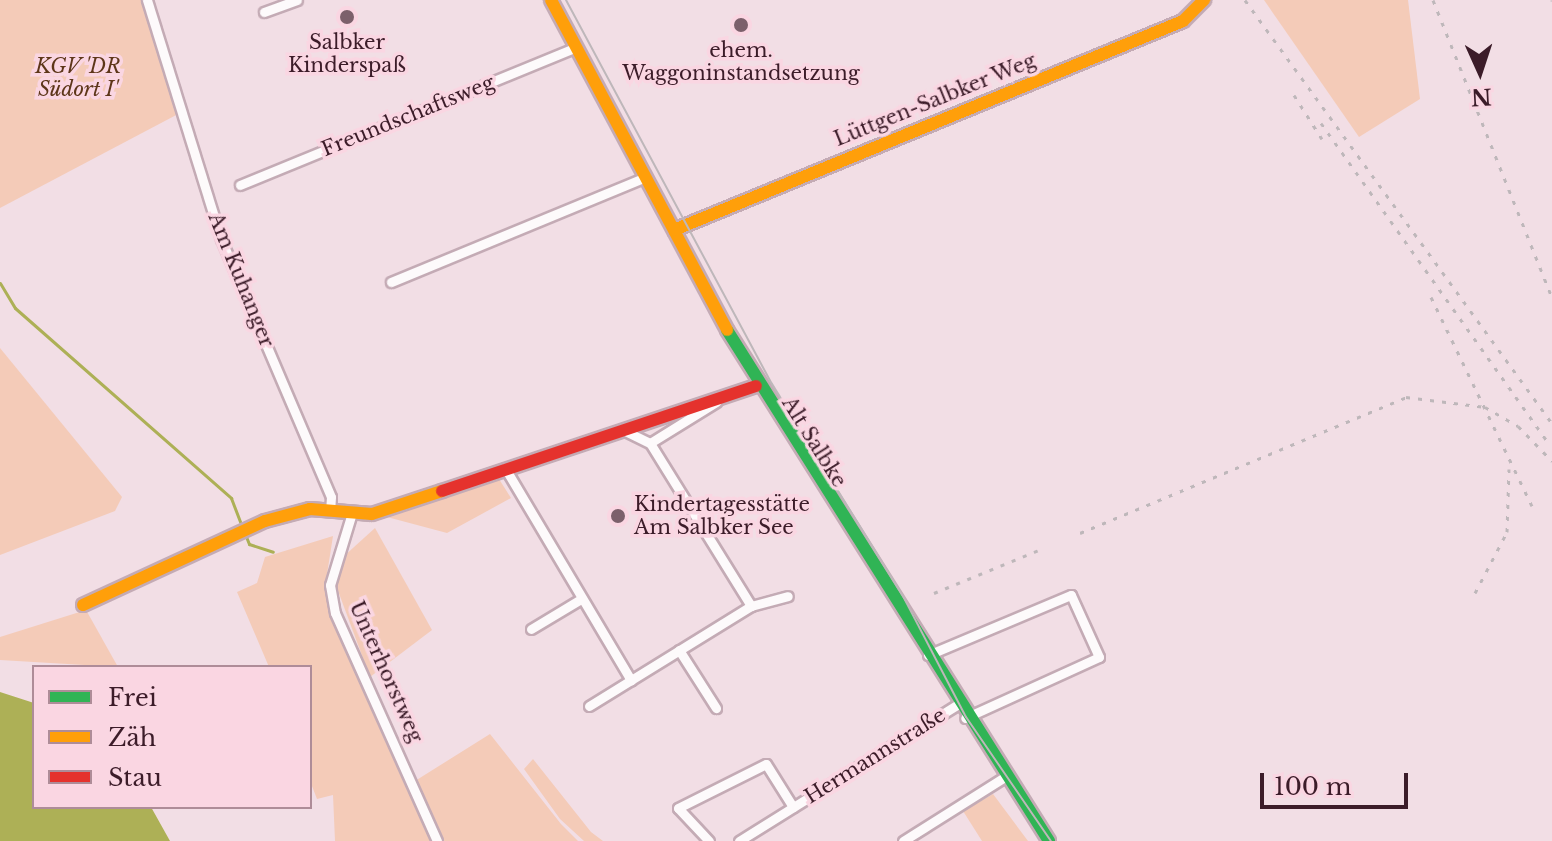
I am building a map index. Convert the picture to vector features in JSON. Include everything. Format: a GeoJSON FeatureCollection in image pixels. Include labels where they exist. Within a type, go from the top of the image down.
{"type":"FeatureCollection","features":[{"type":"Feature","properties":{"kind":"street","name":"Am Kuhanger"},"geometry":{"type":"LineString","coordinates":[[147,0],[221,239],[331,497],[330,510]]}},
{"type":"Feature","properties":{"kind":"street"},"geometry":{"type":"LineString","coordinates":[[264,12],[297,0]]}},
{"type":"Feature","properties":{"kind":"street","name":"Alt Salbke"},"geometry":{"type":"LineString","coordinates":[[551,0],[756,386],[1003,778],[1049,841]]}},
{"type":"Feature","properties":{"kind":"street","name":"Lüttgen-Salbker Weg"},"geometry":{"type":"LineString","coordinates":[[674,230],[1183,21],[1204,0]]}},
{"type":"Feature","properties":{"kind":"street","name":"Freundschaftsweg"},"geometry":{"type":"LineString","coordinates":[[240,185],[576,47]]}},
{"type":"Feature","properties":{"kind":"street"},"geometry":{"type":"LineString","coordinates":[[391,282],[646,177]]}},
{"type":"Feature","properties":{"kind":"street"},"geometry":{"type":"LineString","coordinates":[[83,605],[249,526],[330,510],[351,516],[756,386]]}},
{"type":"Feature","properties":{"kind":"street"},"geometry":{"type":"LineString","coordinates":[[650,443],[721,397]]}},
{"type":"Feature","properties":{"kind":"street"},"geometry":{"type":"LineString","coordinates":[[620,429],[650,443],[751,606]]}},
{"type":"Feature","properties":{"kind":"street"},"geometry":{"type":"LineString","coordinates":[[505,468],[631,680]]}},
{"type":"Feature","properties":{"kind":"street","name":"Unterhorstweg"},"geometry":{"type":"LineString","coordinates":[[351,516],[330,585],[335,613],[437,841]]}},
{"type":"Feature","properties":{"kind":"street"},"geometry":{"type":"LineString","coordinates":[[928,655],[1071,595],[1099,657],[965,718]]}},
{"type":"Feature","properties":{"kind":"street"},"geometry":{"type":"LineString","coordinates":[[589,706],[751,606],[788,596]]}},
{"type":"Feature","properties":{"kind":"street"},"geometry":{"type":"LineString","coordinates":[[531,629],[581,599]]}},
{"type":"Feature","properties":{"kind":"street"},"geometry":{"type":"LineString","coordinates":[[679,650],[716,708]]}},
{"type":"Feature","properties":{"kind":"street","name":"Hermannstraße"},"geometry":{"type":"LineString","coordinates":[[739,841],[957,705]]}},
{"type":"Feature","properties":{"kind":"street","name":"Hermannstraße"},"geometry":{"type":"LineString","coordinates":[[709,841],[678,808],[766,764],[793,807]]}},
{"type":"Feature","properties":{"kind":"street"},"geometry":{"type":"LineString","coordinates":[[903,841],[1003,778]]}},
{"type":"Feature","properties":{"kind":"green space","name":"KGV 'DR Südort I'"},"geometry":{"type":"Polygon","coordinates":[[[0,0],[143,0],[180,113],[0,208],[0,0]]]}},
{"type":"Feature","properties":{"kind":"green space"},"geometry":{"type":"Polygon","coordinates":[[[1264,0],[1408,0],[1420,99],[1359,137],[1264,0]]]}},
{"type":"Feature","properties":{"kind":"green space"},"geometry":{"type":"Polygon","coordinates":[[[0,348],[122,497],[115,511],[0,555],[0,348]]]}},
{"type":"Feature","properties":{"kind":"green space"},"geometry":{"type":"Polygon","coordinates":[[[499,479],[511,498],[447,533],[387,517],[499,479]]]}},
{"type":"Feature","properties":{"kind":"green space"},"geometry":{"type":"Polygon","coordinates":[[[375,528],[432,630],[370,677],[334,580],[343,557],[375,528]]]}},
{"type":"Feature","properties":{"kind":"green space"},"geometry":{"type":"Polygon","coordinates":[[[333,536],[325,587],[330,611],[432,841],[335,841],[333,795],[317,799],[312,786],[312,665],[268,665],[237,592],[257,583],[265,557],[333,536]]]}},
{"type":"Feature","properties":{"kind":"green space"},"geometry":{"type":"Polygon","coordinates":[[[86,610],[117,665],[0,660],[0,637],[86,610]]]}},
{"type":"Feature","properties":{"kind":"green space"},"geometry":{"type":"Polygon","coordinates":[[[490,734],[578,841],[442,841],[415,781],[490,734]]]}},
{"type":"Feature","properties":{"kind":"green space"},"geometry":{"type":"Polygon","coordinates":[[[533,759],[591,832],[603,841],[584,841],[560,819],[524,769],[533,759]]]}},
{"type":"Feature","properties":{"kind":"green space"},"geometry":{"type":"Polygon","coordinates":[[[993,794],[1028,841],[982,841],[963,811],[993,794]]]}},
{"type":"Feature","properties":{"kind":"shaded area"},"geometry":{"type":"Polygon","coordinates":[[[0,692],[32,702],[32,809],[152,809],[170,841],[0,841],[0,692]]]}},
{"type":"Feature","properties":{"kind":"waterway"},"geometry":{"type":"LineString","coordinates":[[0,283],[15,308],[231,498],[242,527]]}},
{"type":"Feature","properties":{"kind":"waterway"},"geometry":{"type":"LineString","coordinates":[[245,534],[249,544],[273,552]]}},
{"type":"Feature","properties":{"kind":"tram line"},"geometry":{"type":"LineString","coordinates":[[566,0],[772,384],[904,598],[966,717],[1051,841]]}},
{"type":"Feature","properties":{"kind":"railway"},"geometry":{"type":"LineString","coordinates":[[1245,0],[1551,422]]}},
{"type":"Feature","properties":{"kind":"railway"},"geometry":{"type":"LineString","coordinates":[[1433,0],[1552,298]]}},
{"type":"Feature","properties":{"kind":"railway"},"geometry":{"type":"LineString","coordinates":[[1294,95],[1322,139]]}},
{"type":"Feature","properties":{"kind":"railway"},"geometry":{"type":"LineString","coordinates":[[1321,123],[1550,445]]}},
{"type":"Feature","properties":{"kind":"railway"},"geometry":{"type":"LineString","coordinates":[[1431,297],[1532,506]]}},
{"type":"Feature","properties":{"kind":"railway"},"geometry":{"type":"LineString","coordinates":[[1080,533],[1406,397],[1485,407],[1518,426],[1552,461]]}},
{"type":"Feature","properties":{"kind":"railway"},"geometry":{"type":"LineString","coordinates":[[1475,593],[1507,532],[1509,469]]}},
{"type":"Feature","properties":{"kind":"railway"},"geometry":{"type":"LineString","coordinates":[[934,593],[1039,550]]}},
{"type":"Feature","properties":{"kind":"traffic: fast"},"geometry":{"type":"LineString","coordinates":[[727,330],[1049,841]]}},
{"type":"Feature","properties":{"kind":"traffic: slow"},"geometry":{"type":"LineString","coordinates":[[551,0],[727,330]]}},
{"type":"Feature","properties":{"kind":"traffic: slow"},"geometry":{"type":"LineString","coordinates":[[674,230],[1183,21],[1204,0]]}},
{"type":"Feature","properties":{"kind":"traffic: slow"},"geometry":{"type":"LineString","coordinates":[[83,605],[265,521],[310,509],[372,514],[442,491]]}},
{"type":"Feature","properties":{"kind":"traffic: jam"},"geometry":{"type":"LineString","coordinates":[[442,491],[756,386]]}},
{"type":"Feature","properties":{"kind":"place","name":"Salbker Kinderspaß"},"geometry":{"type":"Point","coordinates":[347,17]}},
{"type":"Feature","properties":{"kind":"place","name":"ehem. Waggoninstandsetzung"},"geometry":{"type":"Point","coordinates":[741,25]}},
{"type":"Feature","properties":{"kind":"place","name":"Kindertagesstätte Am Salbker See"},"geometry":{"type":"Point","coordinates":[618,516]}}]}
